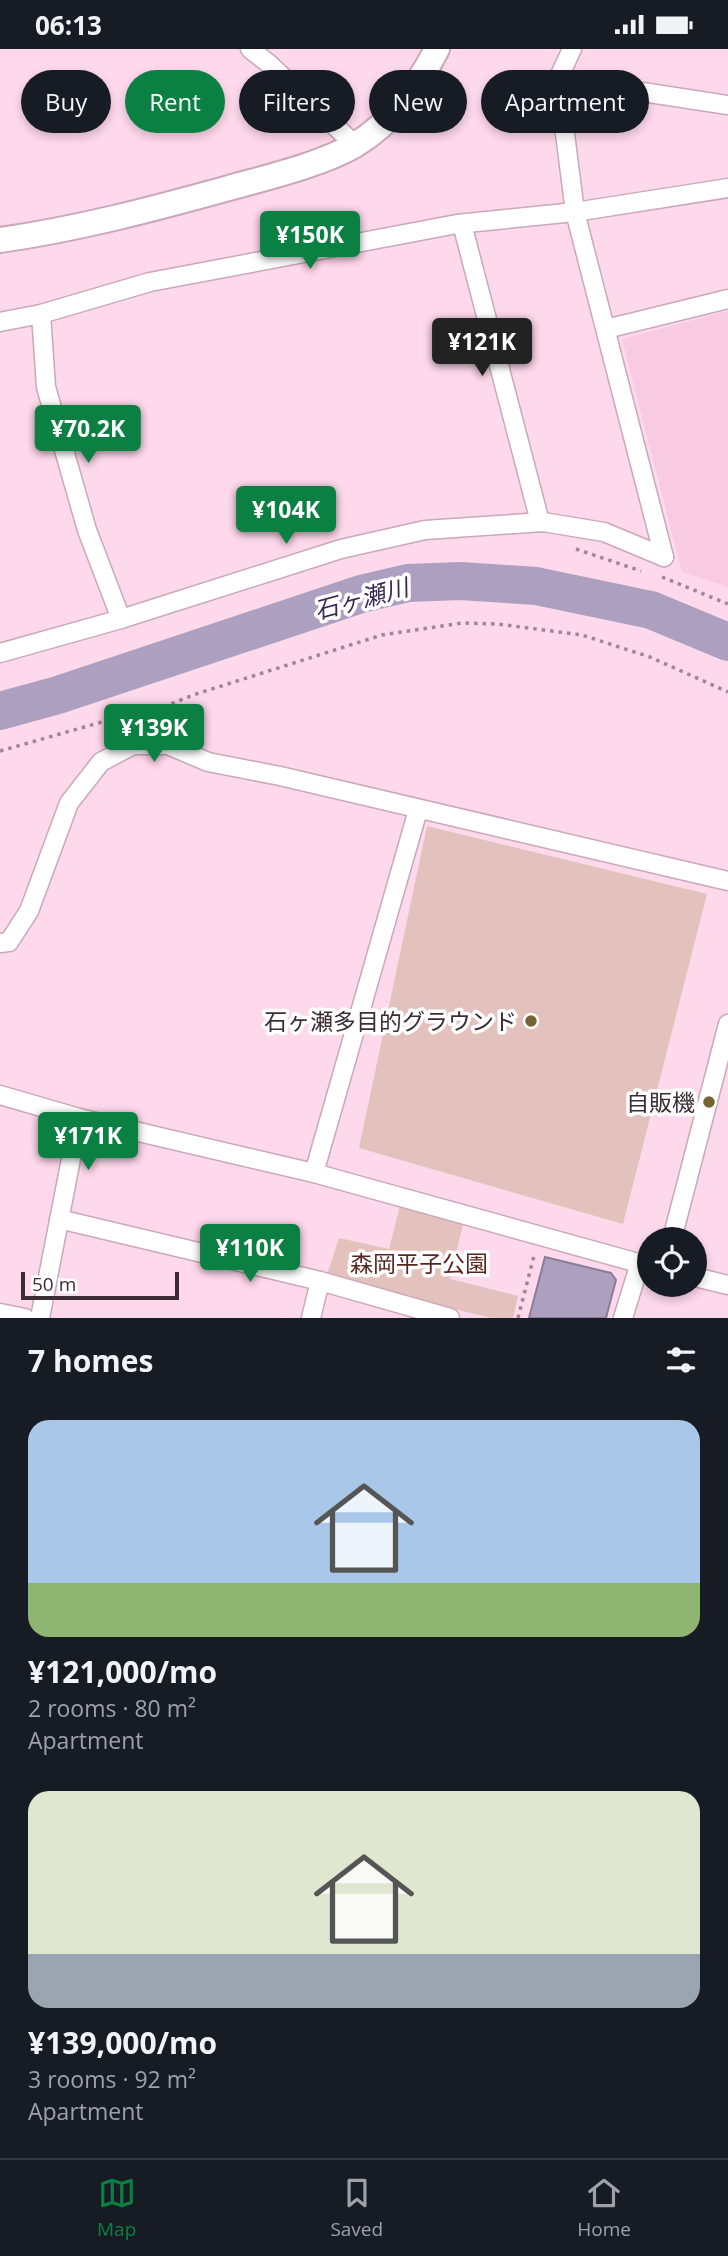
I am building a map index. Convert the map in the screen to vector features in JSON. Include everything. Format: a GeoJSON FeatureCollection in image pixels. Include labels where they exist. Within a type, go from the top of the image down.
{"type":"FeatureCollection","features":[{"type":"Feature","properties":{"kind":"street"},"geometry":{"type":"LineString","coordinates":[[250,49],[355,145]]}},
{"type":"Feature","properties":{"kind":"street"},"geometry":{"type":"LineString","coordinates":[[0,240],[103,222],[178,203],[293,170],[355,145],[398,111],[437,49]]}},
{"type":"Feature","properties":{"kind":"street"},"geometry":{"type":"LineString","coordinates":[[562,70],[572,49]]}},
{"type":"Feature","properties":{"kind":"street"},"geometry":{"type":"LineString","coordinates":[[649,93],[728,105]]}},
{"type":"Feature","properties":{"kind":"street"},"geometry":{"type":"LineString","coordinates":[[0,653],[121,619],[341,549],[425,530],[540,522],[604,532],[664,557],[575,212],[565,133]]}},
{"type":"Feature","properties":{"kind":"street"},"geometry":{"type":"LineString","coordinates":[[0,322],[41,314],[150,282],[462,224],[575,212],[728,188]]}},
{"type":"Feature","properties":{"kind":"street"},"geometry":{"type":"LineString","coordinates":[[462,224],[540,522]]}},
{"type":"Feature","properties":{"kind":"street"},"geometry":{"type":"LineString","coordinates":[[606,330],[728,299]]}},
{"type":"Feature","properties":{"kind":"street"},"geometry":{"type":"LineString","coordinates":[[41,314],[46,387],[87,530],[121,619]]}},
{"type":"Feature","properties":{"kind":"street"},"geometry":{"type":"LineString","coordinates":[[0,943],[9,942],[29,911],[69,803],[101,762],[133,745],[168,745],[208,762],[280,776],[728,881]]}},
{"type":"Feature","properties":{"kind":"street"},"geometry":{"type":"LineString","coordinates":[[314,1173],[418,810]]}},
{"type":"Feature","properties":{"kind":"street"},"geometry":{"type":"LineString","coordinates":[[675,1227],[728,1024]]}},
{"type":"Feature","properties":{"kind":"street"},"geometry":{"type":"LineString","coordinates":[[0,1095],[79,1118],[314,1173],[637,1262]]}},
{"type":"Feature","properties":{"kind":"street"},"geometry":{"type":"LineString","coordinates":[[40,1318],[79,1118]]}},
{"type":"Feature","properties":{"kind":"street"},"geometry":{"type":"LineString","coordinates":[[59,1219],[320,1281],[450,1318]]}},
{"type":"Feature","properties":{"kind":"street"},"geometry":{"type":"LineString","coordinates":[[707,1280],[728,1285]]}},
{"type":"Feature","properties":{"kind":"street"},"geometry":{"type":"LineString","coordinates":[[311,1318],[320,1281]]}},
{"type":"Feature","properties":{"kind":"street"},"geometry":{"type":"LineString","coordinates":[[624,1318],[637,1283]]}},
{"type":"Feature","properties":{"kind":"street"},"geometry":{"type":"LineString","coordinates":[[0,1313],[25,1318]]}},
{"type":"Feature","properties":{"kind":"path"},"geometry":{"type":"LineString","coordinates":[[574,548],[647,572]]}},
{"type":"Feature","properties":{"kind":"path"},"geometry":{"type":"LineString","coordinates":[[659,576],[728,604]]}},
{"type":"Feature","properties":{"kind":"path"},"geometry":{"type":"LineString","coordinates":[[0,751],[116,718],[141,716],[193,695],[382,635],[462,623],[498,624],[582,635],[650,657],[728,692]]}},
{"type":"Feature","properties":{"kind":"path"},"geometry":{"type":"LineString","coordinates":[[519,1318],[539,1236]]}},
{"type":"Feature","properties":{"kind":"shaded area"},"geometry":{"type":"Polygon","coordinates":[[[728,311],[728,587],[682,572],[622,339],[728,311]]]}},
{"type":"Feature","properties":{"kind":"shaded area"},"geometry":{"type":"Polygon","coordinates":[[[545,1257],[611,1273],[616,1280],[606,1318],[529,1318],[545,1257]]]}},
{"type":"Feature","properties":{"kind":"green space","name":"石ヶ瀬多目的グラウンド"},"geometry":{"type":"Polygon","coordinates":[[[427,826],[707,894],[623,1224],[359,1148],[427,826]]]}},
{"type":"Feature","properties":{"kind":"green space","name":"森岡平子公園"},"geometry":{"type":"Polygon","coordinates":[[[401,1202],[465,1216],[450,1279],[518,1296],[513,1318],[491,1318],[326,1278],[339,1238],[389,1249],[401,1202]]]}},
{"type":"Feature","properties":{"kind":"waterway","name":"石ヶ瀬川"},"geometry":{"type":"LineString","coordinates":[[0,711],[58,695],[361,594],[408,583],[460,581],[536,586],[651,610],[728,642]]}},
{"type":"Feature","properties":{"kind":"place","name":"石ヶ瀬多目的グラウンド"},"geometry":{"type":"Point","coordinates":[531,1021]}},
{"type":"Feature","properties":{"kind":"place","name":"自販機"},"geometry":{"type":"Point","coordinates":[709,1102]}}]}
